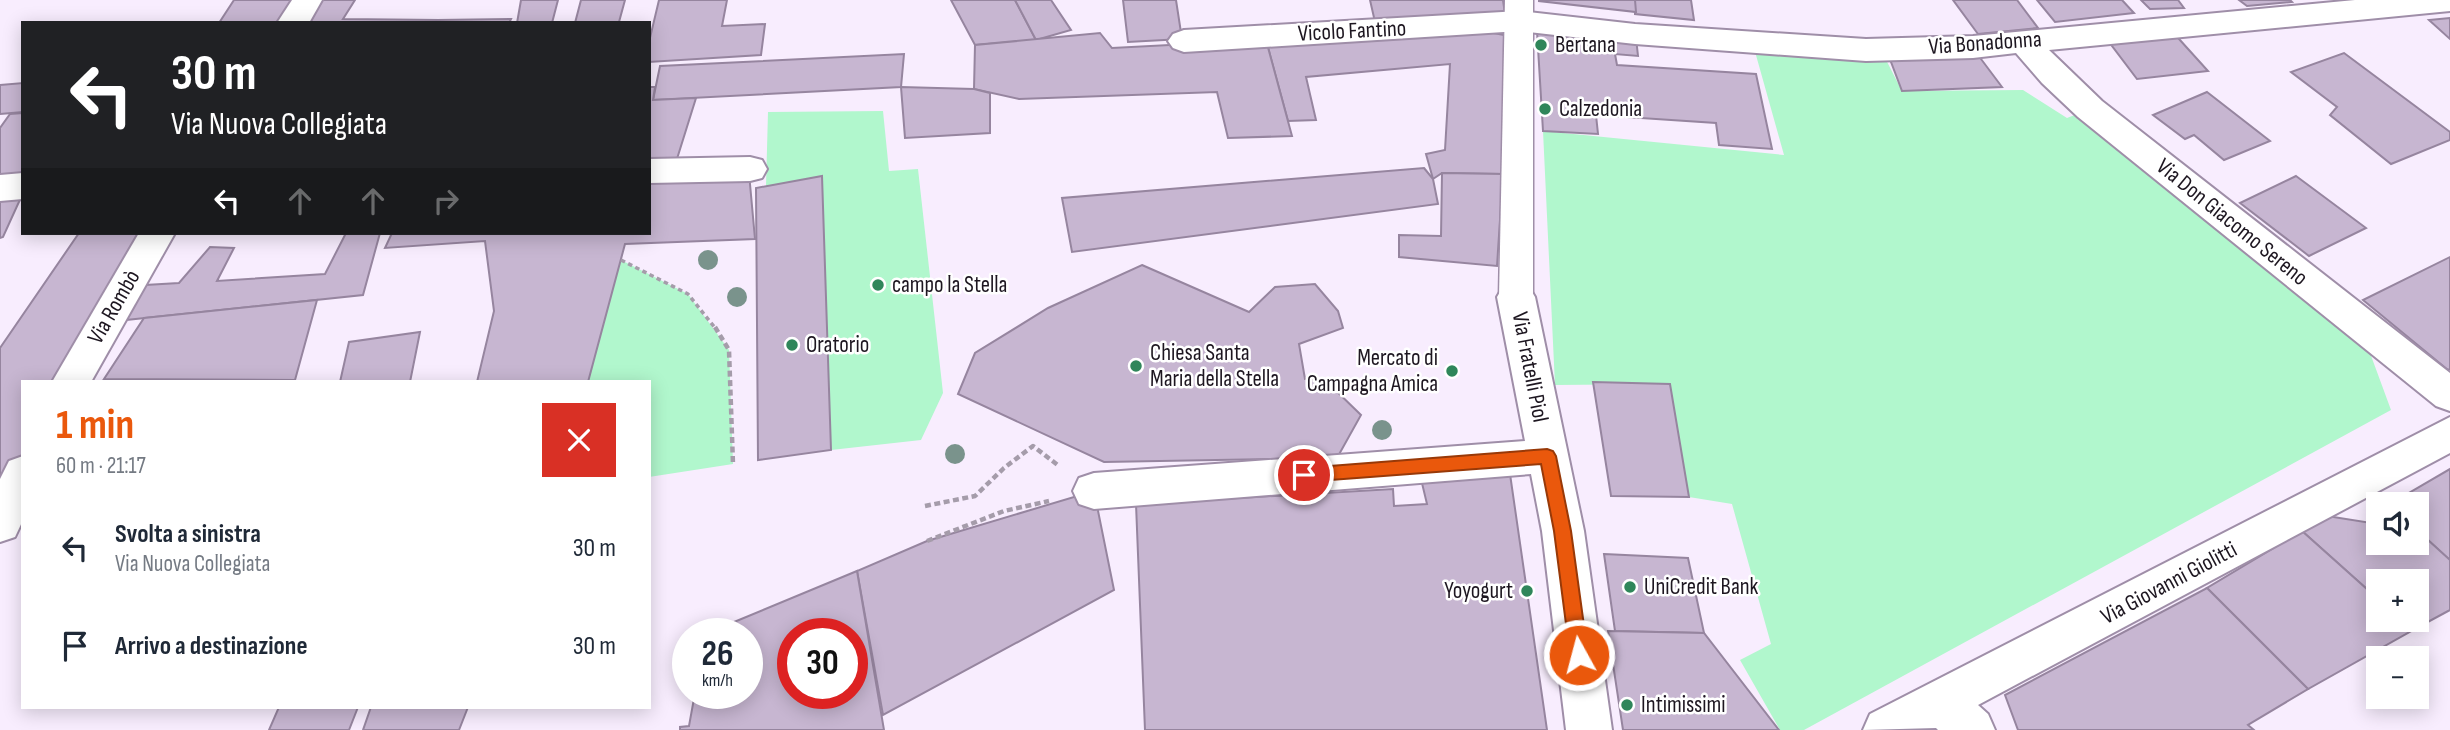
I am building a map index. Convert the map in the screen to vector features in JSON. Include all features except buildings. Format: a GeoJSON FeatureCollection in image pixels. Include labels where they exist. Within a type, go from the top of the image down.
{"type":"FeatureCollection","features":[{"type":"Feature","properties":{"kind":"street"},"geometry":{"type":"LineString","coordinates":[[294,21],[307,0]]}},
{"type":"Feature","properties":{"kind":"street","name":"Via Bonadonna"},"geometry":{"type":"LineString","coordinates":[[1519,11],[1634,34],[1866,50],[1973,47],[2450,1]]}},
{"type":"Feature","properties":{"kind":"street","name":"Vicolo Fantino"},"geometry":{"type":"LineString","coordinates":[[1184,41],[1519,11]]}},
{"type":"Feature","properties":{"kind":"street","name":"Via Fratelli Piol"},"geometry":{"type":"LineString","coordinates":[[1519,11],[1516,297],[1563,531],[1589,730]]}},
{"type":"Feature","properties":{"kind":"street","name":"Via Don Giacomo Sereno"},"geometry":{"type":"LineString","coordinates":[[2023,41],[2053,75],[2090,109],[2450,395]]}},
{"type":"Feature","properties":{"kind":"street"},"geometry":{"type":"LineString","coordinates":[[651,171],[750,169]]}},
{"type":"Feature","properties":{"kind":"street"},"geometry":{"type":"LineString","coordinates":[[0,188],[21,186]]}},
{"type":"Feature","properties":{"kind":"street","name":"Via Rombò"},"geometry":{"type":"LineString","coordinates":[[72,380],[156,235]]}},
{"type":"Feature","properties":{"kind":"street","name":"Via Giovanni Giolitti"},"geometry":{"type":"LineString","coordinates":[[1886,730],[1957,716],[2450,434]]}},
{"type":"Feature","properties":{"kind":"street"},"geometry":{"type":"LineString","coordinates":[[1094,491],[1547,456]]}},
{"type":"Feature","properties":{"kind":"street"},"geometry":{"type":"LineString","coordinates":[[0,524],[21,477]]}},
{"type":"Feature","properties":{"kind":"path"},"geometry":{"type":"LineString","coordinates":[[621,260],[688,294],[713,324],[729,350],[733,464]]}},
{"type":"Feature","properties":{"kind":"path"},"geometry":{"type":"LineString","coordinates":[[925,506],[975,496],[1004,468],[1033,446],[1094,491]]}},
{"type":"Feature","properties":{"kind":"path"},"geometry":{"type":"LineString","coordinates":[[927,541],[1004,511],[1094,491]]}},
{"type":"Feature","properties":{"kind":"green space"},"geometry":{"type":"Polygon","coordinates":[[[1754,48],[1882,52],[1902,91],[2023,90],[2067,118],[2090,109],[2359,323],[2391,410],[1804,730],[1780,730],[1740,660],[1771,644],[1732,504],[1689,497],[1670,384],[1555,385],[1543,131],[1784,155],[1754,48]]]}},
{"type":"Feature","properties":{"kind":"green space","name":"campo la Stella"},"geometry":{"type":"Polygon","coordinates":[[[883,111],[889,171],[918,169],[943,393],[921,440],[831,450],[822,177],[766,186],[768,112],[883,111]]]}},
{"type":"Feature","properties":{"kind":"green space"},"geometry":{"type":"Polygon","coordinates":[[[621,260],[688,294],[729,350],[733,464],[651,477],[651,380],[588,380],[621,260]]]}},
{"type":"Feature","properties":{"kind":"place","name":"Bertana"},"geometry":{"type":"Point","coordinates":[1541,45]}},
{"type":"Feature","properties":{"kind":"place","name":"Calzedonia"},"geometry":{"type":"Point","coordinates":[1545,109]}},
{"type":"Feature","properties":{"kind":"place","name":"campo la Stella"},"geometry":{"type":"Point","coordinates":[878,285]}},
{"type":"Feature","properties":{"kind":"place","name":"Oratorio"},"geometry":{"type":"Point","coordinates":[792,345]}},
{"type":"Feature","properties":{"kind":"place","name":"Chiesa Santa Maria della Stella"},"geometry":{"type":"Point","coordinates":[1136,366]}},
{"type":"Feature","properties":{"kind":"place","name":"Mercato di Campagna Amica"},"geometry":{"type":"Point","coordinates":[1452,371]}},
{"type":"Feature","properties":{"kind":"place","name":"UniCredit Bank"},"geometry":{"type":"Point","coordinates":[1630,587]}},
{"type":"Feature","properties":{"kind":"place","name":"Yoyogurt"},"geometry":{"type":"Point","coordinates":[1527,591]}},
{"type":"Feature","properties":{"kind":"place","name":"Intimissimi"},"geometry":{"type":"Point","coordinates":[1627,705]}},
{"type":"Feature","properties":{"kind":"route"},"geometry":{"type":"LineString","coordinates":[[1304,475],[1547,456],[1563,531],[1579,655]]}}]}
